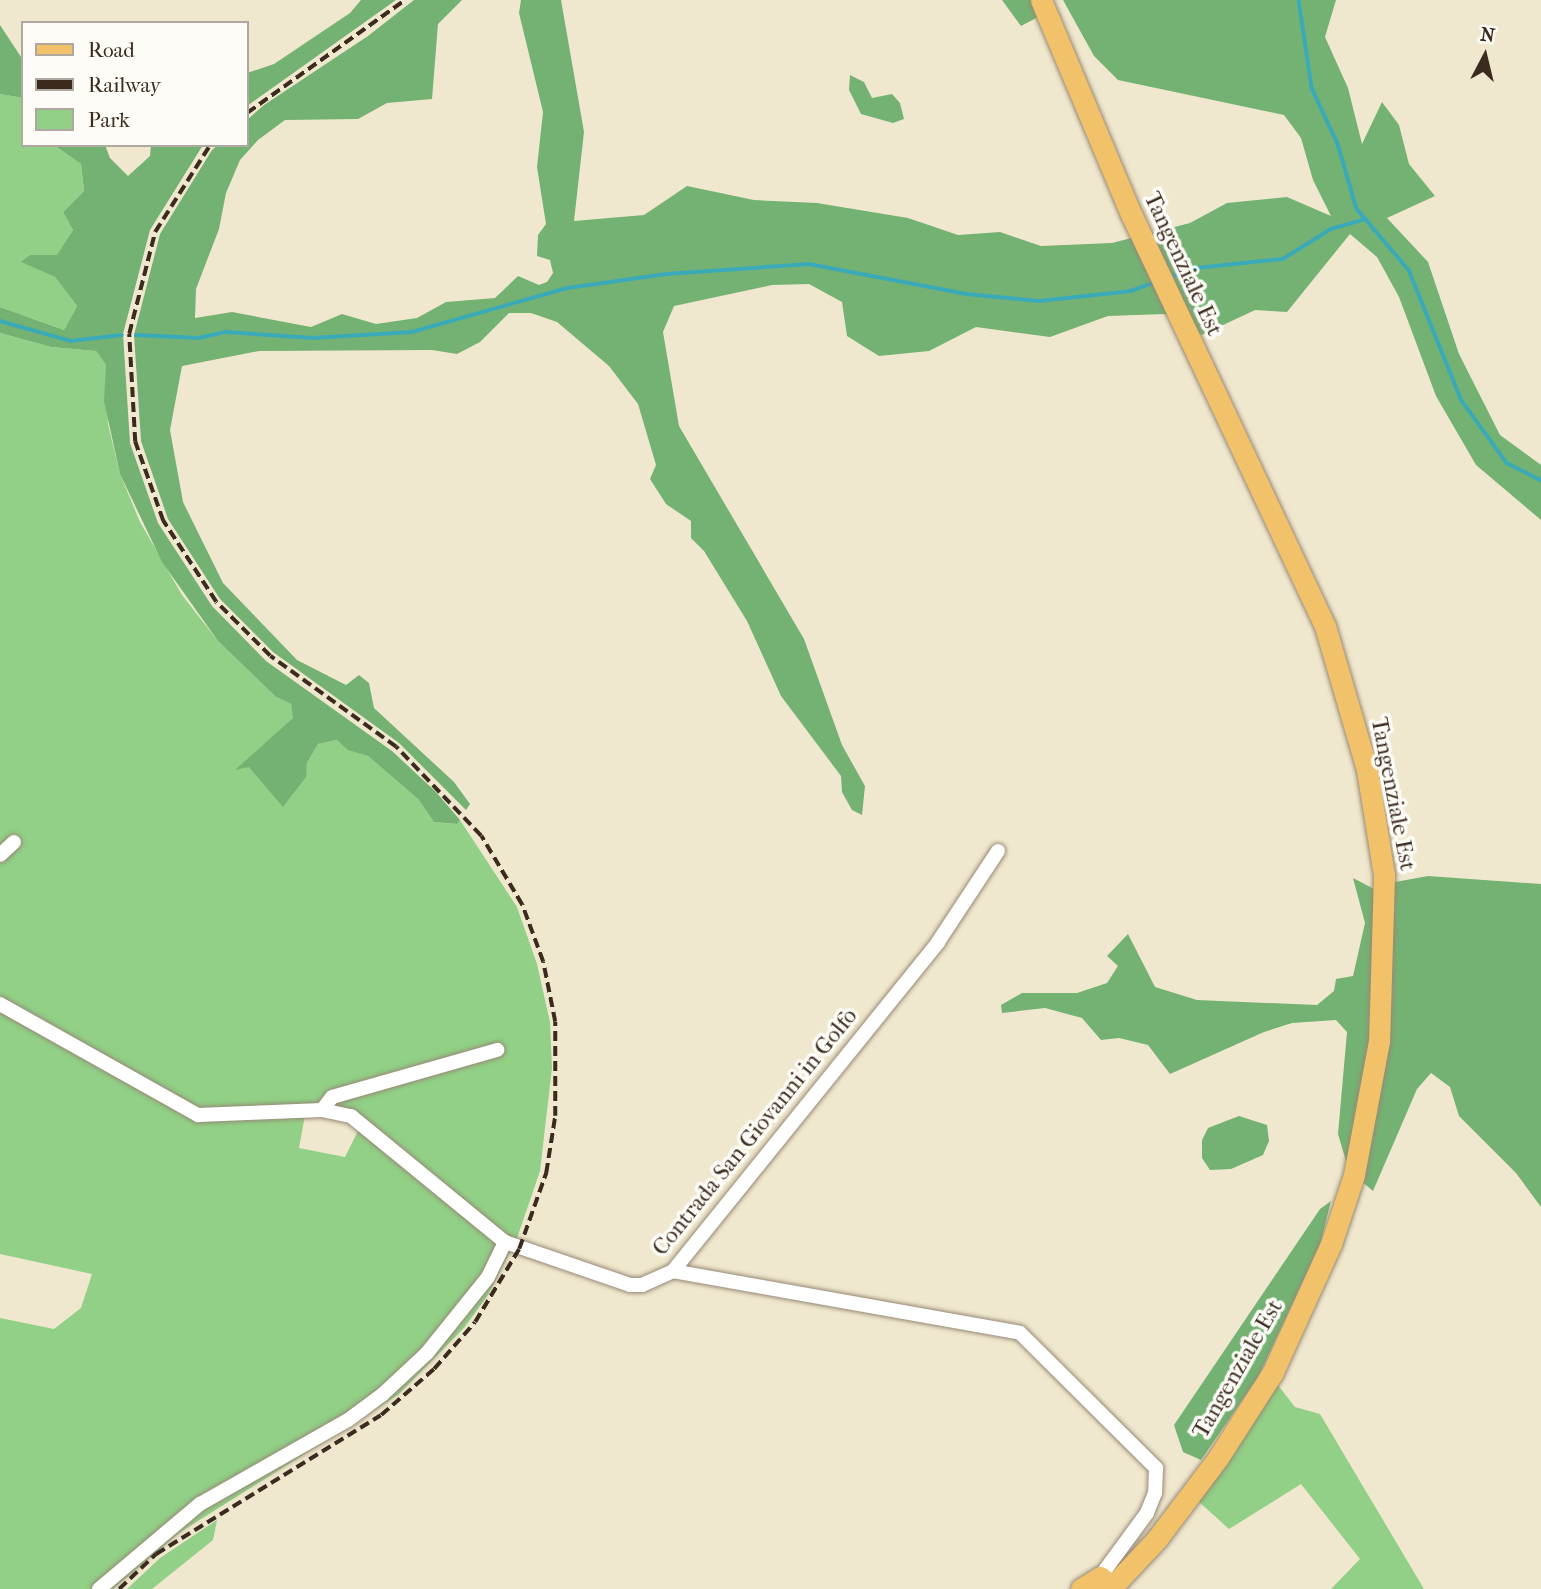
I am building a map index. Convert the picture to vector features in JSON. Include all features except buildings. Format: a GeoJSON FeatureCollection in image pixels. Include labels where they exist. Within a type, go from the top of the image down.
{"type":"FeatureCollection","features":[{"type":"Feature","properties":{"kind":"main road","name":"Tangenziale Est"},"geometry":{"type":"LineString","coordinates":[[1041,0],[1132,216],[1325,626],[1367,770],[1384,874],[1379,1041],[1363,1134],[1331,1244],[1273,1372],[1189,1498],[1109,1585],[1081,1589]]}},
{"type":"Feature","properties":{"kind":"street"},"geometry":{"type":"LineString","coordinates":[[0,855],[15,842]]}},
{"type":"Feature","properties":{"kind":"street","name":"Contrada San Giovanni in Golfo"},"geometry":{"type":"LineString","coordinates":[[0,1004],[198,1115],[322,1110],[351,1116],[505,1242],[630,1285],[642,1285],[673,1271],[913,974],[998,851]]}},
{"type":"Feature","properties":{"kind":"street"},"geometry":{"type":"LineString","coordinates":[[322,1110],[332,1097],[496,1050]]}},
{"type":"Feature","properties":{"kind":"street"},"geometry":{"type":"LineString","coordinates":[[99,1589],[200,1504],[348,1420],[383,1394],[427,1353],[472,1297],[488,1277],[505,1242]]}},
{"type":"Feature","properties":{"kind":"street"},"geometry":{"type":"LineString","coordinates":[[673,1271],[1020,1333],[1156,1468],[1157,1481],[1147,1513],[1109,1585]]}},
{"type":"Feature","properties":{"kind":"green space"},"geometry":{"type":"Polygon","coordinates":[[[361,0],[396,0],[248,105],[248,73],[274,64],[350,13],[361,0]]]}},
{"type":"Feature","properties":{"kind":"green space"},"geometry":{"type":"Polygon","coordinates":[[[414,0],[462,0],[438,24],[432,99],[387,103],[358,119],[285,120],[258,140],[240,160],[226,193],[219,229],[196,289],[195,318],[232,312],[311,327],[342,314],[376,324],[417,318],[446,302],[495,298],[518,276],[539,285],[547,282],[553,273],[550,260],[537,256],[538,235],[546,224],[537,167],[543,112],[519,13],[521,0],[561,0],[584,132],[574,221],[644,215],[687,186],[754,200],[817,203],[908,218],[958,235],[1000,232],[1041,246],[1112,243],[1190,223],[1227,203],[1287,197],[1331,216],[1313,180],[1301,138],[1284,115],[1118,80],[1094,56],[1063,0],[1336,0],[1325,37],[1348,88],[1362,144],[1382,102],[1399,125],[1409,164],[1435,196],[1387,218],[1428,262],[1459,354],[1500,435],[1541,465],[1541,520],[1476,465],[1436,396],[1399,297],[1377,257],[1350,234],[1287,312],[1255,310],[1202,335],[1165,314],[1108,316],[1050,337],[976,327],[929,351],[879,356],[847,336],[842,302],[809,284],[772,285],[674,306],[663,332],[679,426],[804,639],[842,745],[865,786],[862,815],[852,810],[842,792],[841,776],[781,696],[747,621],[704,551],[691,538],[691,521],[666,504],[650,479],[656,465],[638,404],[609,366],[557,322],[531,313],[509,313],[480,342],[457,354],[432,350],[259,351],[182,366],[170,430],[183,502],[223,583],[297,660],[346,685],[359,675],[369,683],[374,708],[454,782],[470,804],[466,810],[399,743],[273,652],[220,599],[168,519],[141,441],[134,335],[160,234],[212,150],[216,147],[248,147],[248,119],[264,105],[368,36],[414,0]]]}},
{"type":"Feature","properties":{"kind":"green space"},"geometry":{"type":"Polygon","coordinates":[[[1002,0],[1033,0],[1040,16],[1021,26],[1002,0]]]}},
{"type":"Feature","properties":{"kind":"green space"},"geometry":{"type":"Polygon","coordinates":[[[0,25],[21,57],[21,98],[0,94],[0,25]]]}},
{"type":"Feature","properties":{"kind":"green space"},"geometry":{"type":"Polygon","coordinates":[[[850,75],[864,82],[872,98],[892,94],[900,103],[904,119],[893,123],[861,114],[849,90],[850,75]]]}},
{"type":"Feature","properties":{"kind":"green space"},"geometry":{"type":"Polygon","coordinates":[[[0,94],[21,98],[21,147],[57,147],[81,164],[84,191],[63,212],[73,230],[57,256],[30,255],[22,262],[55,277],[77,306],[64,330],[0,307],[0,94]]]}},
{"type":"Feature","properties":{"kind":"green space"},"geometry":{"type":"Polygon","coordinates":[[[57,147],[106,147],[110,158],[128,176],[150,156],[151,147],[202,147],[150,230],[123,334],[130,443],[158,523],[212,606],[266,661],[392,751],[436,792],[460,820],[457,824],[434,822],[418,799],[368,756],[348,750],[337,740],[318,744],[307,763],[306,777],[283,807],[249,767],[235,770],[293,718],[291,704],[276,697],[218,641],[162,562],[120,474],[104,401],[106,365],[96,351],[51,347],[0,333],[0,307],[64,330],[77,306],[55,277],[21,262],[30,255],[57,255],[73,230],[63,212],[84,191],[81,164],[57,147]]]}},
{"type":"Feature","properties":{"kind":"green space"},"geometry":{"type":"Polygon","coordinates":[[[0,333],[51,347],[96,351],[106,365],[108,424],[120,474],[140,522],[182,595],[218,641],[276,697],[291,704],[294,718],[249,766],[290,798],[305,777],[307,763],[318,744],[337,740],[348,749],[368,756],[418,799],[434,822],[456,824],[460,820],[517,907],[537,964],[550,1022],[552,1068],[540,1171],[515,1244],[350,1111],[198,1112],[0,1002],[0,333]]]}},
{"type":"Feature","properties":{"kind":"green space"},"geometry":{"type":"Polygon","coordinates":[[[1428,876],[1541,884],[1541,1207],[1516,1173],[1459,1116],[1450,1087],[1431,1073],[1417,1089],[1373,1191],[1360,1180],[1393,887],[1395,882],[1428,876]]]}},
{"type":"Feature","properties":{"kind":"green space"},"geometry":{"type":"Polygon","coordinates":[[[1353,878],[1374,889],[1372,1040],[1348,1168],[1338,1134],[1347,1032],[1336,1020],[1292,1023],[1264,1032],[1170,1074],[1148,1045],[1119,1038],[1101,1040],[1082,1018],[1045,1008],[1002,1013],[1001,1005],[1022,993],[1077,993],[1107,983],[1118,966],[1107,956],[1128,934],[1155,987],[1197,1000],[1317,1005],[1334,991],[1336,979],[1353,976],[1365,923],[1353,878]]]}},
{"type":"Feature","properties":{"kind":"green space"},"geometry":{"type":"Polygon","coordinates":[[[0,1011],[188,1117],[305,1115],[299,1148],[345,1157],[360,1127],[510,1252],[488,1295],[464,1328],[398,1395],[179,1533],[113,1589],[0,1589],[0,1318],[54,1329],[81,1308],[92,1274],[0,1254],[0,1011]]]}},
{"type":"Feature","properties":{"kind":"green space"},"geometry":{"type":"Polygon","coordinates":[[[1239,1116],[1267,1125],[1269,1141],[1263,1155],[1231,1169],[1210,1170],[1202,1158],[1202,1140],[1208,1128],[1239,1116]]]}},
{"type":"Feature","properties":{"kind":"green space"},"geometry":{"type":"Polygon","coordinates":[[[1331,1201],[1320,1245],[1258,1377],[1201,1460],[1183,1452],[1174,1425],[1320,1209],[1331,1201]]]}},
{"type":"Feature","properties":{"kind":"green space"},"geometry":{"type":"Polygon","coordinates":[[[1277,1384],[1295,1407],[1320,1414],[1424,1589],[1331,1589],[1360,1559],[1301,1484],[1229,1529],[1198,1501],[1277,1384]]]}},
{"type":"Feature","properties":{"kind":"green space"},"geometry":{"type":"Polygon","coordinates":[[[217,1520],[213,1540],[152,1589],[127,1589],[160,1558],[217,1520]]]}},
{"type":"Feature","properties":{"kind":"waterway"},"geometry":{"type":"LineString","coordinates":[[1299,0],[1312,88],[1338,144],[1357,209],[1409,270],[1462,401],[1507,463],[1541,480]]}},
{"type":"Feature","properties":{"kind":"waterway"},"geometry":{"type":"LineString","coordinates":[[1170,277],[1197,268],[1283,259],[1331,229],[1366,219]]}},
{"type":"Feature","properties":{"kind":"waterway"},"geometry":{"type":"LineString","coordinates":[[136,335],[199,338],[226,332],[313,338],[412,332],[568,288],[666,274],[809,264],[966,294],[1039,301],[1131,291],[1156,282]]}},
{"type":"Feature","properties":{"kind":"waterway"},"geometry":{"type":"LineString","coordinates":[[0,321],[71,341],[122,335]]}},
{"type":"Feature","properties":{"kind":"railway"},"geometry":{"type":"LineString","coordinates":[[248,112],[405,0]]}},
{"type":"Feature","properties":{"kind":"railway"},"geometry":{"type":"LineString","coordinates":[[119,1589],[156,1554],[381,1415],[434,1369],[475,1322],[519,1249],[546,1173],[555,1116],[555,1022],[543,962],[522,905],[481,836],[396,747],[270,656],[216,602],[163,521],[135,442],[129,334],[155,232],[209,147]]}}]}
